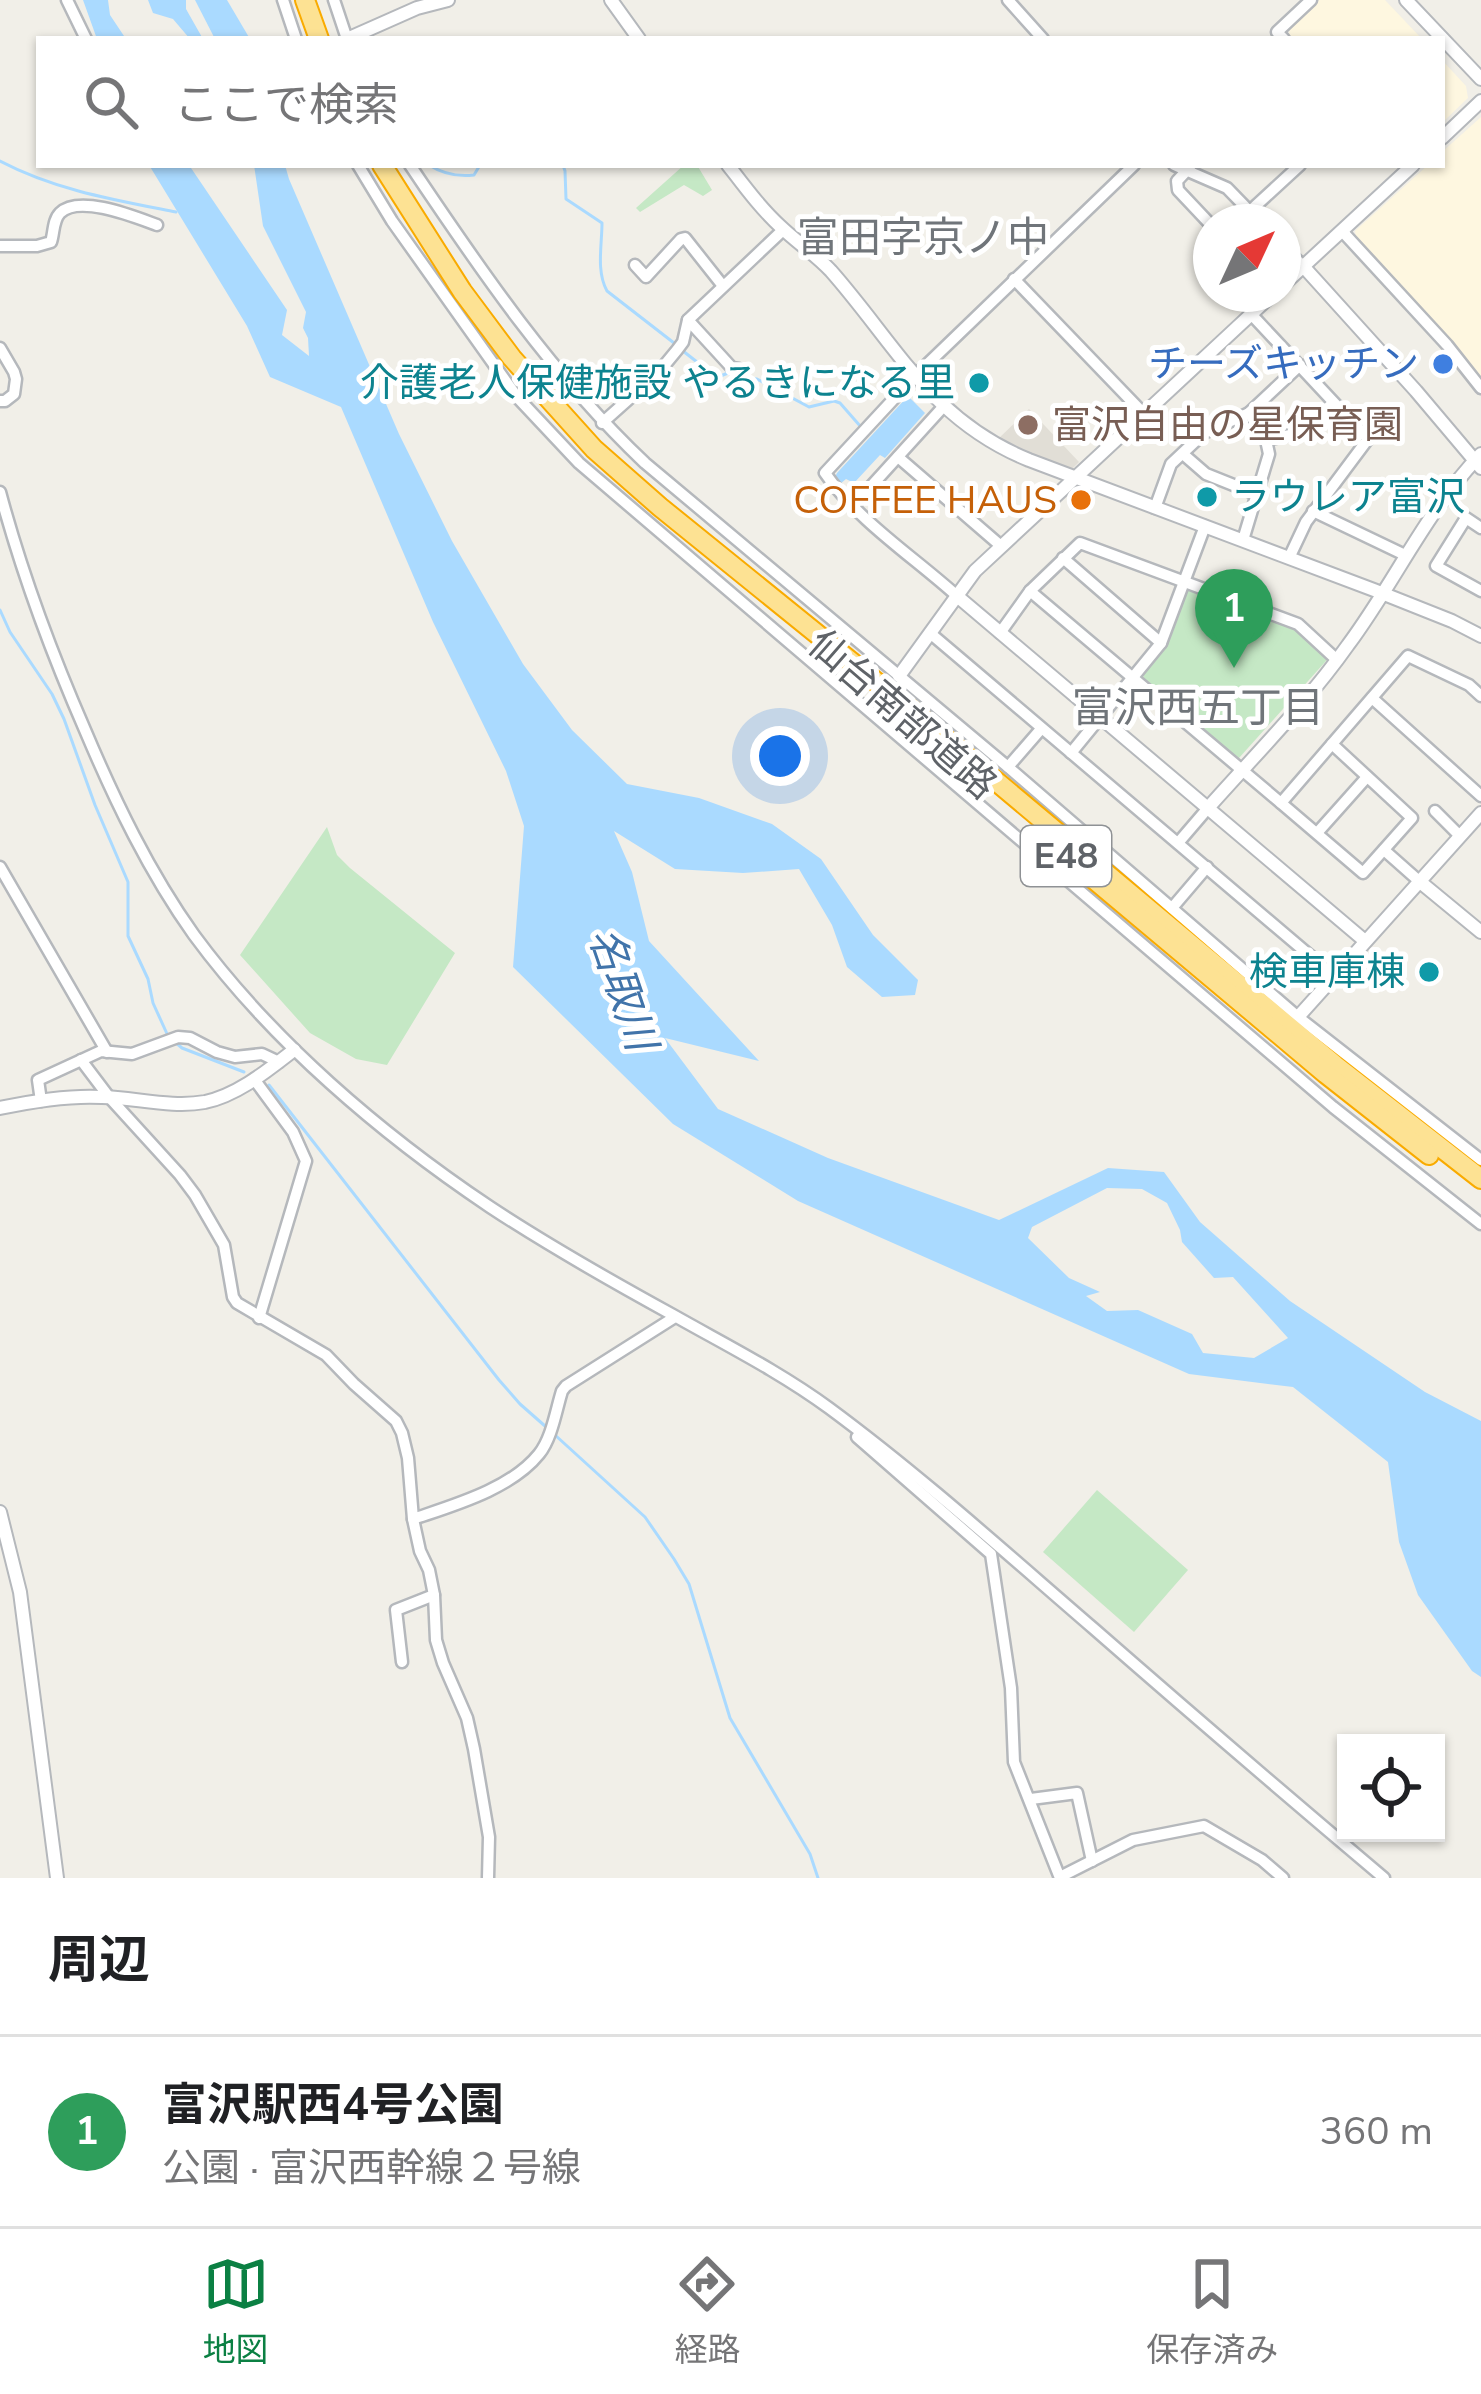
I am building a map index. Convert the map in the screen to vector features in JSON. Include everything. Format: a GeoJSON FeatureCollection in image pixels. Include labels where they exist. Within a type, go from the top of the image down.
{"type":"FeatureCollection","features":[{"type":"Feature","properties":{"kind":"highway"},"geometry":{"type":"LineString","coordinates":[[305,0],[318,36]]}},
{"type":"Feature","properties":{"kind":"highway","name":"仙台南部道路"},"geometry":{"type":"LineString","coordinates":[[384,168],[462,291],[512,358],[594,449],[1171,946],[1373,1113],[1481,1194]]}},
{"type":"Feature","properties":{"kind":"highway","name":"仙台南部道路"},"geometry":{"type":"LineString","coordinates":[[660,507],[1335,1065],[1481,1179]]}},
{"type":"Feature","properties":{"kind":"street"},"geometry":{"type":"LineString","coordinates":[[68,0],[85,36]]}},
{"type":"Feature","properties":{"kind":"street"},"geometry":{"type":"LineString","coordinates":[[283,0],[295,36]]}},
{"type":"Feature","properties":{"kind":"street"},"geometry":{"type":"LineString","coordinates":[[334,0],[346,36]]}},
{"type":"Feature","properties":{"kind":"street"},"geometry":{"type":"LineString","coordinates":[[354,36],[448,0]]}},
{"type":"Feature","properties":{"kind":"street"},"geometry":{"type":"LineString","coordinates":[[611,0],[637,36]]}},
{"type":"Feature","properties":{"kind":"street"},"geometry":{"type":"LineString","coordinates":[[1008,0],[1040,36]]}},
{"type":"Feature","properties":{"kind":"street"},"geometry":{"type":"LineString","coordinates":[[1281,36],[1277,32],[1310,0]]}},
{"type":"Feature","properties":{"kind":"street"},"geometry":{"type":"LineString","coordinates":[[1406,0],[1440,36]]}},
{"type":"Feature","properties":{"kind":"street"},"geometry":{"type":"LineString","coordinates":[[1445,41],[1481,79]]}},
{"type":"Feature","properties":{"kind":"street"},"geometry":{"type":"LineString","coordinates":[[1445,135],[1481,101]]}},
{"type":"Feature","properties":{"kind":"street"},"geometry":{"type":"LineString","coordinates":[[360,168],[517,397],[579,463],[1333,1107],[1480,1222]]}},
{"type":"Feature","properties":{"kind":"street"},"geometry":{"type":"LineString","coordinates":[[412,168],[536,346],[645,463],[1298,1017],[1481,1160]]}},
{"type":"Feature","properties":{"kind":"street"},"geometry":{"type":"LineString","coordinates":[[730,168],[760,207],[828,268],[914,376],[963,424],[1005,450],[1481,635]]}},
{"type":"Feature","properties":{"kind":"street"},"geometry":{"type":"LineString","coordinates":[[1131,168],[914,376],[825,473],[895,544],[1365,941]]}},
{"type":"Feature","properties":{"kind":"street"},"geometry":{"type":"LineString","coordinates":[[1184,168],[1178,190],[1193,206]]}},
{"type":"Feature","properties":{"kind":"street"},"geometry":{"type":"LineString","coordinates":[[1187,168],[1228,188],[1243,204]]}},
{"type":"Feature","properties":{"kind":"street"},"geometry":{"type":"LineString","coordinates":[[1259,204],[1297,168]]}},
{"type":"Feature","properties":{"kind":"street"},"geometry":{"type":"LineString","coordinates":[[1178,843],[1337,660],[1384,594],[1433,509],[1479,460],[1303,266],[1409,168]]}},
{"type":"Feature","properties":{"kind":"street"},"geometry":{"type":"LineString","coordinates":[[0,245],[51,242],[61,211],[80,205],[157,226]]}},
{"type":"Feature","properties":{"kind":"street"},"geometry":{"type":"LineString","coordinates":[[602,422],[668,360],[683,342],[688,320],[783,230]]}},
{"type":"Feature","properties":{"kind":"street"},"geometry":{"type":"LineString","coordinates":[[1342,231],[1481,388]]}},
{"type":"Feature","properties":{"kind":"street"},"geometry":{"type":"LineString","coordinates":[[635,266],[646,277],[686,238],[723,286]]}},
{"type":"Feature","properties":{"kind":"street"},"geometry":{"type":"LineString","coordinates":[[1014,279],[1144,414]]}},
{"type":"Feature","properties":{"kind":"street"},"geometry":{"type":"LineString","coordinates":[[899,676],[975,571],[1251,314],[1368,439],[1313,511],[1289,558]]}},
{"type":"Feature","properties":{"kind":"street"},"geometry":{"type":"LineString","coordinates":[[688,320],[725,354],[732,368],[739,369]]}},
{"type":"Feature","properties":{"kind":"street"},"geometry":{"type":"LineString","coordinates":[[0,348],[16,380],[14,394],[0,401]]}},
{"type":"Feature","properties":{"kind":"street"},"geometry":{"type":"LineString","coordinates":[[1155,508],[1171,464],[1204,434],[1249,413],[1300,365]]}},
{"type":"Feature","properties":{"kind":"street"},"geometry":{"type":"LineString","coordinates":[[1266,440],[1300,433],[1334,403]]}},
{"type":"Feature","properties":{"kind":"street"},"geometry":{"type":"LineString","coordinates":[[854,505],[943,407]]}},
{"type":"Feature","properties":{"kind":"street"},"geometry":{"type":"LineString","coordinates":[[1243,540],[1269,454],[1249,413]]}},
{"type":"Feature","properties":{"kind":"street"},"geometry":{"type":"LineString","coordinates":[[1183,454],[1206,474],[1256,494]]}},
{"type":"Feature","properties":{"kind":"street"},"geometry":{"type":"LineString","coordinates":[[898,457],[1001,546]]}},
{"type":"Feature","properties":{"kind":"street"},"geometry":{"type":"LineString","coordinates":[[0,492],[28,589],[108,785],[193,933],[294,1050],[371,1119],[488,1206],[741,1351],[830,1408],[935,1491],[1384,1878]]}},
{"type":"Feature","properties":{"kind":"street"},"geometry":{"type":"LineString","coordinates":[[1313,511],[1405,555]]}},
{"type":"Feature","properties":{"kind":"street"},"geometry":{"type":"LineString","coordinates":[[0,515],[10,527]]}},
{"type":"Feature","properties":{"kind":"street"},"geometry":{"type":"LineString","coordinates":[[1481,528],[1466,518],[1436,566],[1481,591]]}},
{"type":"Feature","properties":{"kind":"street"},"geometry":{"type":"LineString","coordinates":[[1071,753],[1161,643],[1205,526]]}},
{"type":"Feature","properties":{"kind":"street"},"geometry":{"type":"LineString","coordinates":[[1000,633],[1030,591],[1080,543],[1298,624],[1337,660]]}},
{"type":"Feature","properties":{"kind":"street"},"geometry":{"type":"LineString","coordinates":[[1063,559],[1161,643]]}},
{"type":"Feature","properties":{"kind":"street"},"geometry":{"type":"LineString","coordinates":[[1030,591],[1363,873],[1412,818],[1332,744]]}},
{"type":"Feature","properties":{"kind":"street"},"geometry":{"type":"LineString","coordinates":[[930,632],[1334,976]]}},
{"type":"Feature","properties":{"kind":"street"},"geometry":{"type":"LineString","coordinates":[[1281,803],[1408,656],[1469,685],[1481,696]]}},
{"type":"Feature","properties":{"kind":"street"},"geometry":{"type":"LineString","coordinates":[[1372,698],[1481,796]]}},
{"type":"Feature","properties":{"kind":"street"},"geometry":{"type":"LineString","coordinates":[[1008,767],[1041,729]]}},
{"type":"Feature","properties":{"kind":"street"},"geometry":{"type":"LineString","coordinates":[[1317,833],[1367,777]]}},
{"type":"Feature","properties":{"kind":"street"},"geometry":{"type":"LineString","coordinates":[[1435,811],[1460,836]]}},
{"type":"Feature","properties":{"kind":"street"},"geometry":{"type":"LineString","coordinates":[[1298,1017],[1481,813]]}},
{"type":"Feature","properties":{"kind":"street"},"geometry":{"type":"LineString","coordinates":[[1384,850],[1481,932]]}},
{"type":"Feature","properties":{"kind":"street"},"geometry":{"type":"LineString","coordinates":[[1172,908],[1207,867]]}},
{"type":"Feature","properties":{"kind":"street"},"geometry":{"type":"LineString","coordinates":[[0,868],[107,1052]]}},
{"type":"Feature","properties":{"kind":"street"},"geometry":{"type":"LineString","coordinates":[[41,1101],[38,1080],[101,1051],[132,1054],[178,1037],[235,1058],[262,1054],[279,1062]]}},
{"type":"Feature","properties":{"kind":"street"},"geometry":{"type":"LineString","coordinates":[[0,1108],[109,1097],[175,1104],[207,1102],[229,1094],[294,1050]]}},
{"type":"Feature","properties":{"kind":"street"},"geometry":{"type":"LineString","coordinates":[[81,1060],[195,1195],[224,1245],[233,1297],[244,1309],[326,1355],[402,1432],[413,1520],[434,1595],[436,1640],[474,1749],[489,1837],[488,1878]]}},
{"type":"Feature","properties":{"kind":"street"},"geometry":{"type":"LineString","coordinates":[[254,1079],[293,1132],[306,1161],[259,1318]]}},
{"type":"Feature","properties":{"kind":"street"},"geometry":{"type":"LineString","coordinates":[[413,1520],[499,1485],[537,1457],[566,1386],[675,1317]]}},
{"type":"Feature","properties":{"kind":"street"},"geometry":{"type":"LineString","coordinates":[[830,1408],[851,1432],[991,1554],[1011,1688],[1011,1748],[1060,1878],[1133,1840],[1204,1826],[1262,1860],[1282,1878]]}},
{"type":"Feature","properties":{"kind":"street"},"geometry":{"type":"LineString","coordinates":[[0,1512],[20,1592],[56,1878]]}},
{"type":"Feature","properties":{"kind":"street"},"geometry":{"type":"LineString","coordinates":[[402,1662],[395,1610],[434,1595]]}},
{"type":"Feature","properties":{"kind":"street"},"geometry":{"type":"LineString","coordinates":[[1030,1799],[1077,1793],[1092,1861]]}},
{"type":"Feature","properties":{"kind":"shaded area"},"geometry":{"type":"Polygon","coordinates":[[[1319,0],[1385,0],[1419,36],[1291,36],[1290,27],[1319,0]]]}},
{"type":"Feature","properties":{"kind":"shaded area"},"geometry":{"type":"Polygon","coordinates":[[[1445,63],[1466,86],[1468,98],[1445,120],[1445,63]]]}},
{"type":"Feature","properties":{"kind":"shaded area"},"geometry":{"type":"Polygon","coordinates":[[[1481,117],[1481,378],[1356,238],[1355,231],[1425,168],[1445,168],[1445,149],[1481,117]]]}},
{"type":"Feature","properties":{"kind":"shaded area","name":"富沢自由の星保育園"},"geometry":{"type":"Polygon","coordinates":[[[1029,409],[1079,462],[1073,468],[997,440],[1029,409]]]}},
{"type":"Feature","properties":{"kind":"green space"},"geometry":{"type":"Polygon","coordinates":[[[681,168],[699,168],[712,190],[703,196],[684,185],[640,212],[636,208],[681,168]]]}},
{"type":"Feature","properties":{"kind":"green space"},"geometry":{"type":"Polygon","coordinates":[[[1194,587],[1295,626],[1326,654],[1326,661],[1239,758],[1144,681],[1143,674],[1167,646],[1187,589],[1194,587]]]}},
{"type":"Feature","properties":{"kind":"green space"},"geometry":{"type":"Polygon","coordinates":[[[327,827],[337,855],[350,868],[455,953],[387,1065],[356,1059],[310,1033],[240,955],[327,827]]]}},
{"type":"Feature","properties":{"kind":"green space"},"geometry":{"type":"Polygon","coordinates":[[[1097,1490],[1188,1570],[1134,1632],[1043,1552],[1097,1490]]]}},
{"type":"Feature","properties":{"kind":"water"},"geometry":{"type":"Polygon","coordinates":[[[83,0],[108,0],[110,15],[124,36],[96,36],[83,0]]]}},
{"type":"Feature","properties":{"kind":"water"},"geometry":{"type":"Polygon","coordinates":[[[148,0],[186,0],[201,36],[187,36],[173,19],[153,13],[148,0]]]}},
{"type":"Feature","properties":{"kind":"water"},"geometry":{"type":"Polygon","coordinates":[[[195,0],[227,0],[248,36],[213,36],[195,0]]]}},
{"type":"Feature","properties":{"kind":"water","name":"名取川"},"geometry":{"type":"Polygon","coordinates":[[[151,168],[191,168],[287,310],[282,335],[309,356],[303,328],[306,312],[263,226],[254,168],[286,168],[399,434],[452,541],[523,664],[572,730],[627,784],[699,798],[772,824],[821,859],[873,935],[918,980],[915,995],[882,997],[847,967],[832,925],[799,869],[743,873],[675,869],[614,831],[632,872],[649,941],[759,1061],[665,1038],[718,1109],[828,1158],[999,1220],[1108,1168],[1164,1172],[1200,1222],[1290,1301],[1425,1392],[1481,1421],[1481,1677],[1418,1595],[1399,1542],[1388,1462],[1293,1387],[1189,1374],[798,1201],[673,1124],[513,967],[524,826],[506,771],[433,622],[341,407],[270,377],[247,326],[151,168]],[[1107,1188],[1032,1227],[1028,1238],[1069,1278],[1100,1292],[1086,1296],[1107,1311],[1138,1310],[1192,1334],[1203,1353],[1254,1358],[1288,1338],[1233,1277],[1214,1278],[1182,1242],[1167,1203],[1142,1189],[1107,1188]]]}},
{"type":"Feature","properties":{"kind":"water"},"geometry":{"type":"Polygon","coordinates":[[[908,396],[925,413],[885,458],[880,455],[854,483],[846,479],[840,484],[837,473],[908,396]]]}},
{"type":"Feature","properties":{"kind":"waterway"},"geometry":{"type":"LineString","coordinates":[[0,161],[64,187],[176,212]]}},
{"type":"Feature","properties":{"kind":"waterway"},"geometry":{"type":"LineString","coordinates":[[435,168],[462,176],[474,175],[478,168]]}},
{"type":"Feature","properties":{"kind":"waterway"},"geometry":{"type":"LineString","coordinates":[[564,168],[566,199],[602,223],[601,266],[607,291],[674,343]]}},
{"type":"Feature","properties":{"kind":"waterway"},"geometry":{"type":"LineString","coordinates":[[683,351],[713,379],[728,373],[757,379],[809,407],[834,401],[861,427]]}},
{"type":"Feature","properties":{"kind":"waterway"},"geometry":{"type":"LineString","coordinates":[[0,610],[64,719],[128,882],[128,936],[168,1036]]}},
{"type":"Feature","properties":{"kind":"waterway"},"geometry":{"type":"LineString","coordinates":[[175,1042],[244,1072]]}},
{"type":"Feature","properties":{"kind":"waterway"},"geometry":{"type":"LineString","coordinates":[[269,1085],[499,1380],[545,1426]]}},
{"type":"Feature","properties":{"kind":"waterway"},"geometry":{"type":"LineString","coordinates":[[555,1435],[645,1517],[689,1584],[730,1718],[810,1854],[818,1878]]}},
{"type":"Feature","properties":{"kind":"place","name":"チーズキッチン"},"geometry":{"type":"Point","coordinates":[1443,364]}},
{"type":"Feature","properties":{"kind":"place","name":"介護老人保健施設 やるきになる里"},"geometry":{"type":"Point","coordinates":[979,383]}},
{"type":"Feature","properties":{"kind":"place","name":"富沢自由の星保育園"},"geometry":{"type":"Point","coordinates":[1028,425]}},
{"type":"Feature","properties":{"kind":"place","name":"ラウレア富沢"},"geometry":{"type":"Point","coordinates":[1207,497]}},
{"type":"Feature","properties":{"kind":"place","name":"COFFEE HAUS"},"geometry":{"type":"Point","coordinates":[1081,500]}},
{"type":"Feature","properties":{"kind":"place","name":"富沢駅西4号公園"},"geometry":{"type":"Point","coordinates":[1234,668]}},
{"type":"Feature","properties":{"kind":"place","name":"検車庫棟"},"geometry":{"type":"Point","coordinates":[1429,972]}},
{"type":"Feature","properties":{"kind":"district","name":"富田字京ノ中"},"geometry":{"type":"Point","coordinates":[923,238]}},
{"type":"Feature","properties":{"kind":"district","name":"富沢西五丁目"},"geometry":{"type":"Point","coordinates":[1198,708]}}]}
